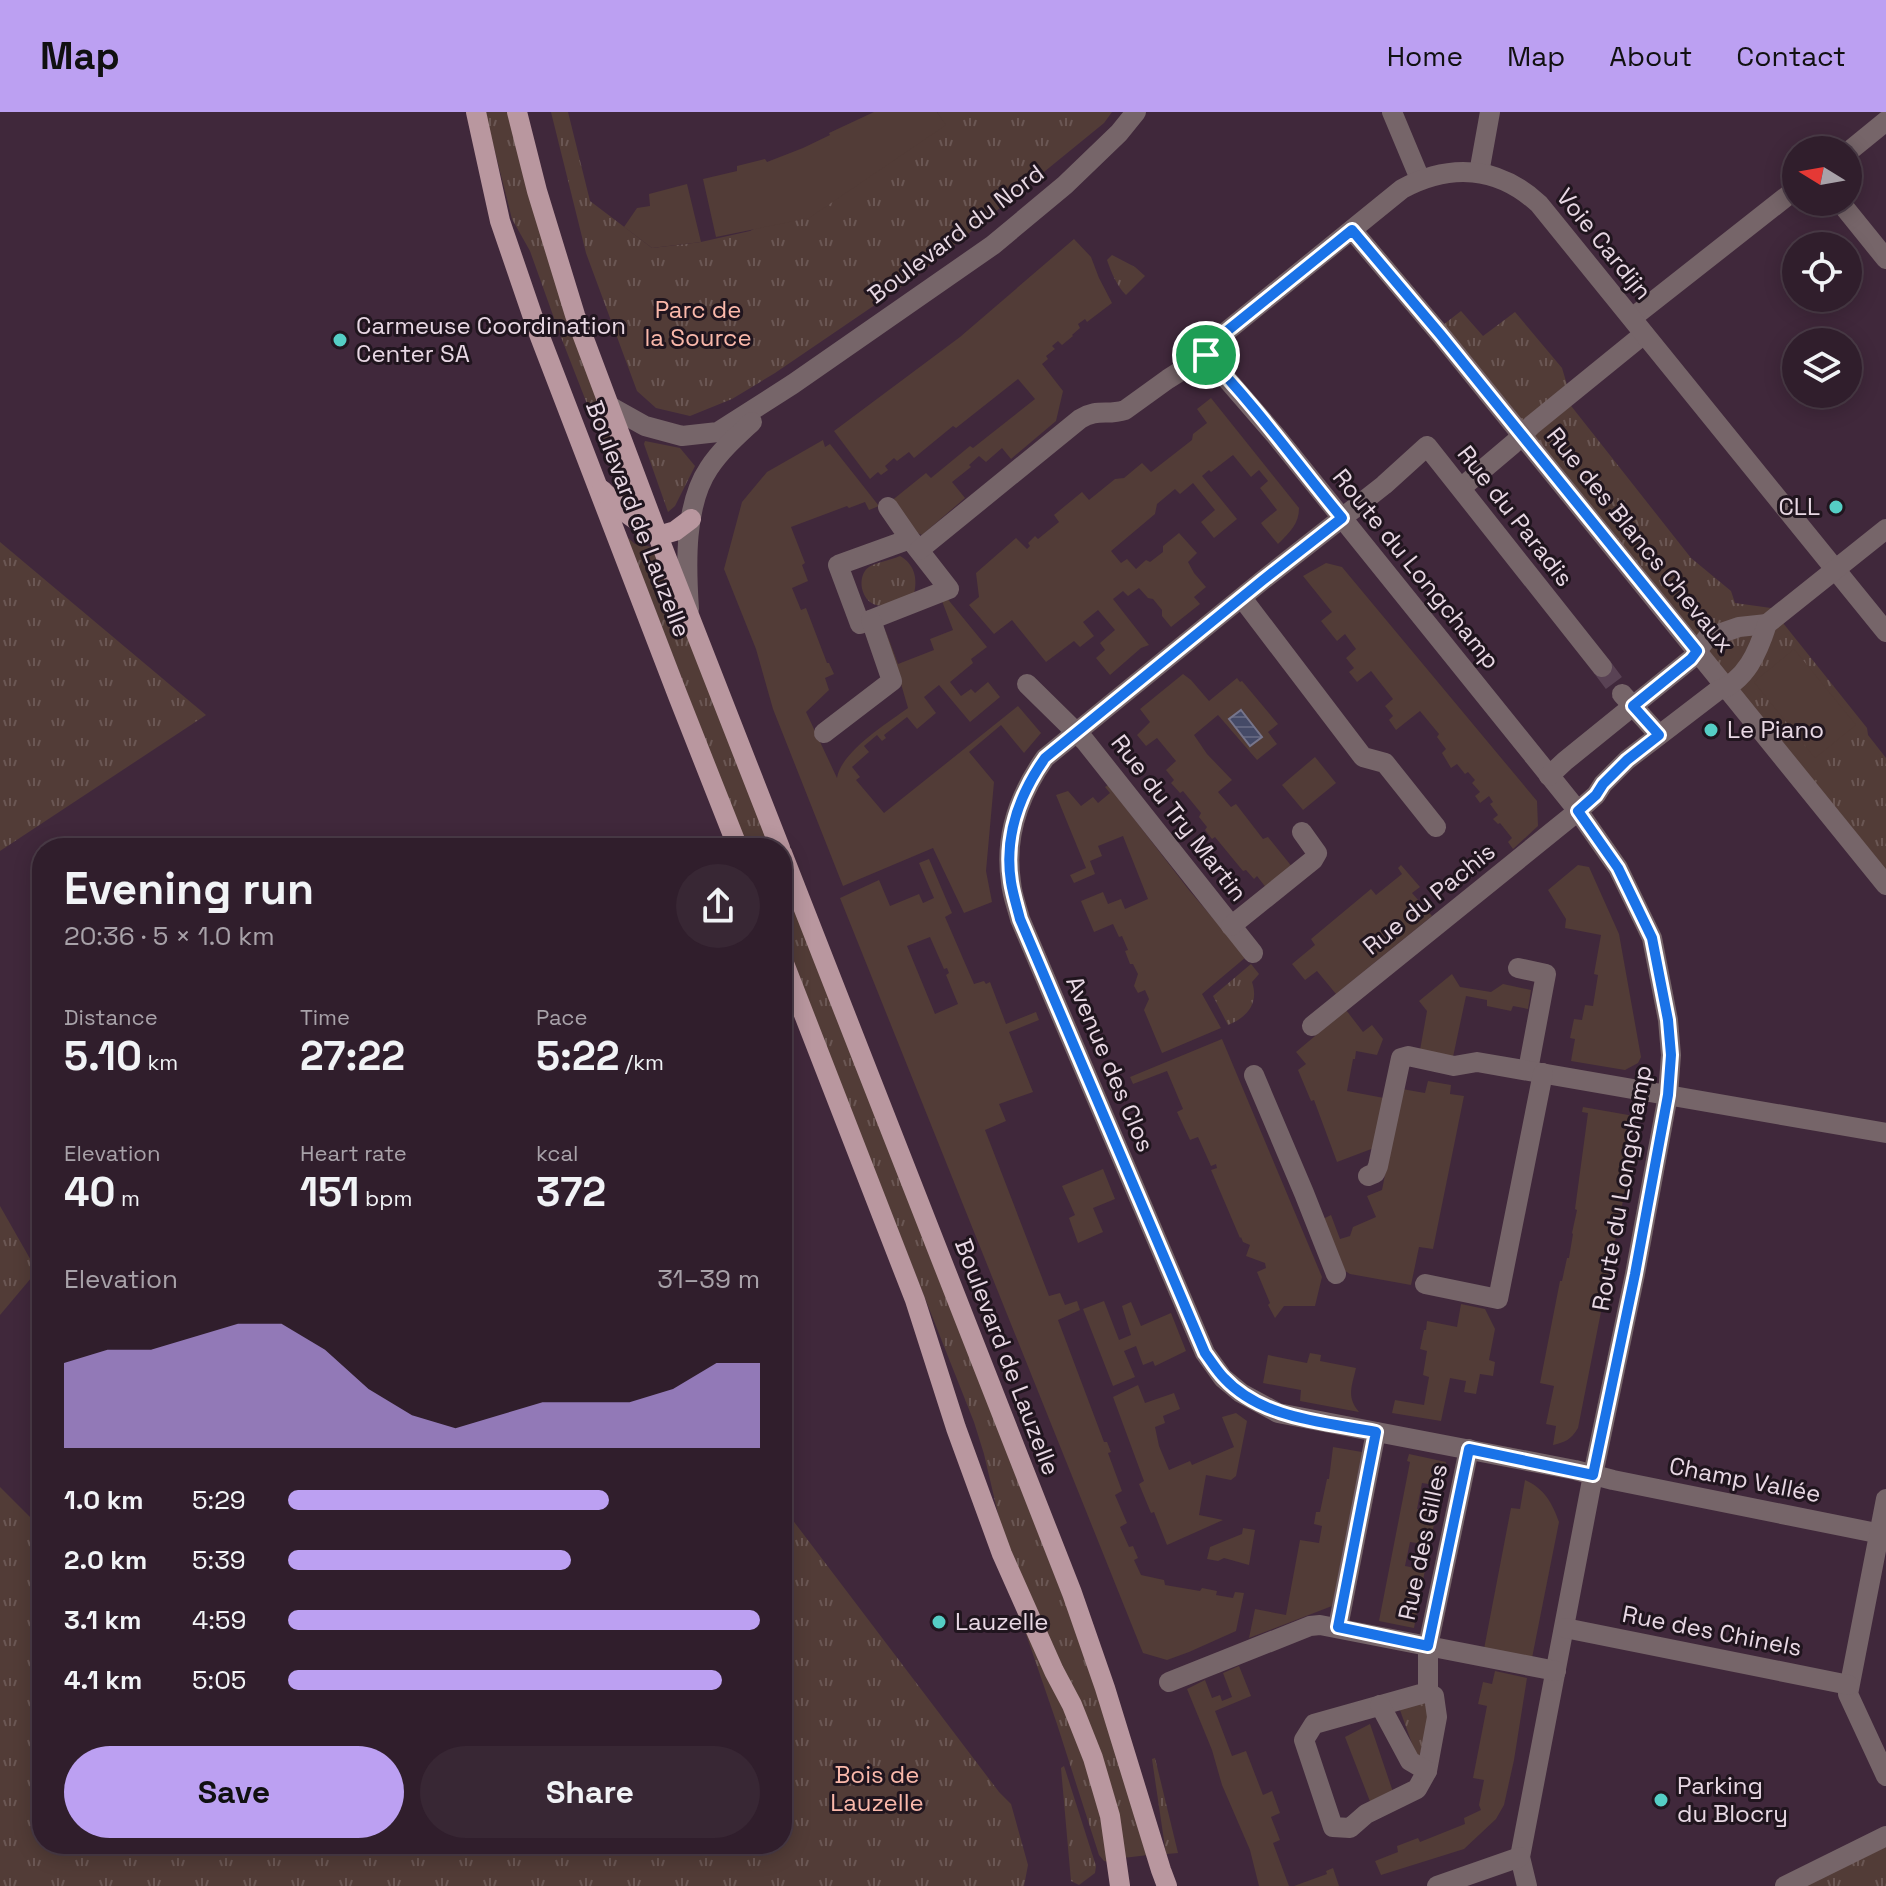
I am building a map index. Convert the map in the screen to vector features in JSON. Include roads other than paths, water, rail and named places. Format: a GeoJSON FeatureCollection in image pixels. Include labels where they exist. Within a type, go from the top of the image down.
{"type":"FeatureCollection","features":[{"type":"Feature","properties":{"kind":"main road","name":"Boulevard de Lauzelle"},"geometry":{"type":"LineString","coordinates":[[476,112],[500,221],[537,329],[734,838]]}},
{"type":"Feature","properties":{"kind":"main road","name":"Boulevard de Lauzelle"},"geometry":{"type":"LineString","coordinates":[[517,112],[537,191],[575,315],[776,838]]}},
{"type":"Feature","properties":{"kind":"main road"},"geometry":{"type":"LineString","coordinates":[[596,485],[622,510],[658,536],[675,531],[691,519]]}},
{"type":"Feature","properties":{"kind":"main road","name":"Boulevard de Lauzelle"},"geometry":{"type":"LineString","coordinates":[[792,878],[1072,1593],[1167,1886]]}},
{"type":"Feature","properties":{"kind":"main road"},"geometry":{"type":"LineString","coordinates":[[792,984],[915,1300],[956,1428],[1002,1554],[1072,1705],[1093,1758],[1110,1816],[1120,1886]]}},
{"type":"Feature","properties":{"kind":"street"},"geometry":{"type":"LineString","coordinates":[[468,112],[484,149]]}},
{"type":"Feature","properties":{"kind":"street","name":"Boulevard du Nord"},"geometry":{"type":"LineString","coordinates":[[611,407],[645,426],[682,436],[718,432],[793,384],[993,245],[1065,185],[1119,133],[1136,112]]}},
{"type":"Feature","properties":{"kind":"street"},"geometry":{"type":"LineString","coordinates":[[1392,112],[1420,179]]}},
{"type":"Feature","properties":{"kind":"street"},"geometry":{"type":"LineString","coordinates":[[1479,173],[1490,112]]}},
{"type":"Feature","properties":{"kind":"street"},"geometry":{"type":"LineString","coordinates":[[1862,141],[1886,121]]}},
{"type":"Feature","properties":{"kind":"street","name":"Voie Cardijn"},"geometry":{"type":"LineString","coordinates":[[871,620],[860,624],[838,565],[915,544],[1080,419],[1095,412],[1117,413],[1125,410],[1206,355],[1227,331],[1402,189],[1420,179],[1450,172],[1494,176],[1528,193],[1539,204],[1886,632]]}},
{"type":"Feature","properties":{"kind":"street"},"geometry":{"type":"LineString","coordinates":[[1461,488],[1513,444],[1638,326],[1782,201]]}},
{"type":"Feature","properties":{"kind":"street"},"geometry":{"type":"LineString","coordinates":[[1856,216],[1879,237],[1886,259]]}},
{"type":"Feature","properties":{"kind":"street","name":"Rue des Blancs Chevaux"},"geometry":{"type":"LineString","coordinates":[[1352,230],[1886,885]]}},
{"type":"Feature","properties":{"kind":"street","name":"Route du Longchamp"},"geometry":{"type":"LineString","coordinates":[[1206,355],[1276,436],[1578,811],[1618,868],[1652,938],[1668,1020],[1671,1055],[1668,1095],[1520,1857],[1527,1886]]}},
{"type":"Feature","properties":{"kind":"street","name":"Boulevard du Nord"},"geometry":{"type":"LineString","coordinates":[[689,614],[687,572],[691,519],[698,489],[726,446],[793,384]]}},
{"type":"Feature","properties":{"kind":"street","name":"Rue du Paradis"},"geometry":{"type":"LineString","coordinates":[[1342,518],[1427,446],[1602,667]]}},
{"type":"Feature","properties":{"kind":"street"},"geometry":{"type":"LineString","coordinates":[[824,733],[892,681],[871,620],[949,589],[888,507]]}},
{"type":"Feature","properties":{"kind":"street","name":"Avenue des Clos"},"geometry":{"type":"LineString","coordinates":[[1342,518],[1045,758],[1030,780],[1012,828],[1009,856],[1011,885],[1020,919],[1205,1353],[1223,1378],[1241,1393],[1278,1413],[1593,1475]]}},
{"type":"Feature","properties":{"kind":"street"},"geometry":{"type":"LineString","coordinates":[[1549,776],[1628,700],[1691,659],[1707,638],[1739,627],[1767,624],[1886,529]]}},
{"type":"Feature","properties":{"kind":"street"},"geometry":{"type":"LineString","coordinates":[[1242,598],[1363,757],[1385,763],[1436,827]]}},
{"type":"Feature","properties":{"kind":"street","name":"Rue du Pachis"},"geometry":{"type":"LineString","coordinates":[[1312,1026],[1578,811],[1627,760],[1744,674],[1761,644],[1767,624]]}},
{"type":"Feature","properties":{"kind":"street","name":"Rue du Try Martin"},"geometry":{"type":"LineString","coordinates":[[1027,684],[1076,731],[1253,953]]}},
{"type":"Feature","properties":{"kind":"street"},"geometry":{"type":"LineString","coordinates":[[1628,700],[1659,735]]}},
{"type":"Feature","properties":{"kind":"street"},"geometry":{"type":"LineString","coordinates":[[1231,926],[1313,860],[1317,853],[1302,832]]}},
{"type":"Feature","properties":{"kind":"street"},"geometry":{"type":"LineString","coordinates":[[1425,1284],[1498,1299],[1536,1072],[1546,974],[1518,968]]}},
{"type":"Feature","properties":{"kind":"street"},"geometry":{"type":"LineString","coordinates":[[1368,1176],[1375,1173],[1378,1166],[1401,1058],[1408,1056],[1454,1066],[1477,1062],[1886,1133]]}},
{"type":"Feature","properties":{"kind":"street"},"geometry":{"type":"LineString","coordinates":[[1254,1075],[1336,1274]]}},
{"type":"Feature","properties":{"kind":"street"},"geometry":{"type":"LineString","coordinates":[[1338,1627],[1376,1432]]}},
{"type":"Feature","properties":{"kind":"street","name":"Rue des Gilles"},"geometry":{"type":"LineString","coordinates":[[1427,1771],[1437,1717],[1434,1696],[1428,1692],[1428,1646],[1469,1449]]}},
{"type":"Feature","properties":{"kind":"street","name":"Champ Vallée"},"geometry":{"type":"LineString","coordinates":[[1593,1475],[1882,1534]]}},
{"type":"Feature","properties":{"kind":"street"},"geometry":{"type":"LineString","coordinates":[[1886,1499],[1882,1534],[1848,1694],[1886,1776]]}},
{"type":"Feature","properties":{"kind":"street"},"geometry":{"type":"LineString","coordinates":[[1169,1682],[1310,1626],[1320,1625],[1556,1671]]}},
{"type":"Feature","properties":{"kind":"street","name":"Rue des Chinels"},"geometry":{"type":"LineString","coordinates":[[1565,1628],[1849,1685]]}},
{"type":"Feature","properties":{"kind":"street"},"geometry":{"type":"LineString","coordinates":[[1380,1705],[1410,1761],[1427,1771],[1417,1789],[1366,1814],[1350,1828],[1333,1827],[1304,1740],[1314,1724],[1380,1705],[1428,1692]]}},
{"type":"Feature","properties":{"kind":"street"},"geometry":{"type":"LineString","coordinates":[[1785,1886],[1886,1836]]}},
{"type":"Feature","properties":{"kind":"street"},"geometry":{"type":"LineString","coordinates":[[1437,1886],[1520,1857]]}},
{"type":"Feature","properties":{"kind":"water"},"geometry":{"type":"Polygon","coordinates":[[[1241,710],[1262,737],[1250,746],[1229,719],[1241,710]]]}},
{"type":"Feature","properties":{"kind":"tunnel"},"geometry":{"type":"LineString","coordinates":[[1602,667],[1622,694]]}},
{"type":"Feature","properties":{"kind":"place","name":"Carmeuse Coordination Center SA"},"geometry":{"type":"Point","coordinates":[340,340]}},
{"type":"Feature","properties":{"kind":"place","name":"CLL"},"geometry":{"type":"Point","coordinates":[1836,507]}},
{"type":"Feature","properties":{"kind":"place","name":"Le Piano"},"geometry":{"type":"Point","coordinates":[1711,730]}},
{"type":"Feature","properties":{"kind":"place","name":"Lauzelle"},"geometry":{"type":"Point","coordinates":[939,1622]}},
{"type":"Feature","properties":{"kind":"place","name":"Parking du Blocry"},"geometry":{"type":"Point","coordinates":[1661,1800]}},
{"type":"Feature","properties":{"kind":"park label","name":"Parc de la Source"},"geometry":{"type":"Point","coordinates":[698,324]}},
{"type":"Feature","properties":{"kind":"park label","name":"Bois de Lauzelle"},"geometry":{"type":"Point","coordinates":[877,1789]}}]}
